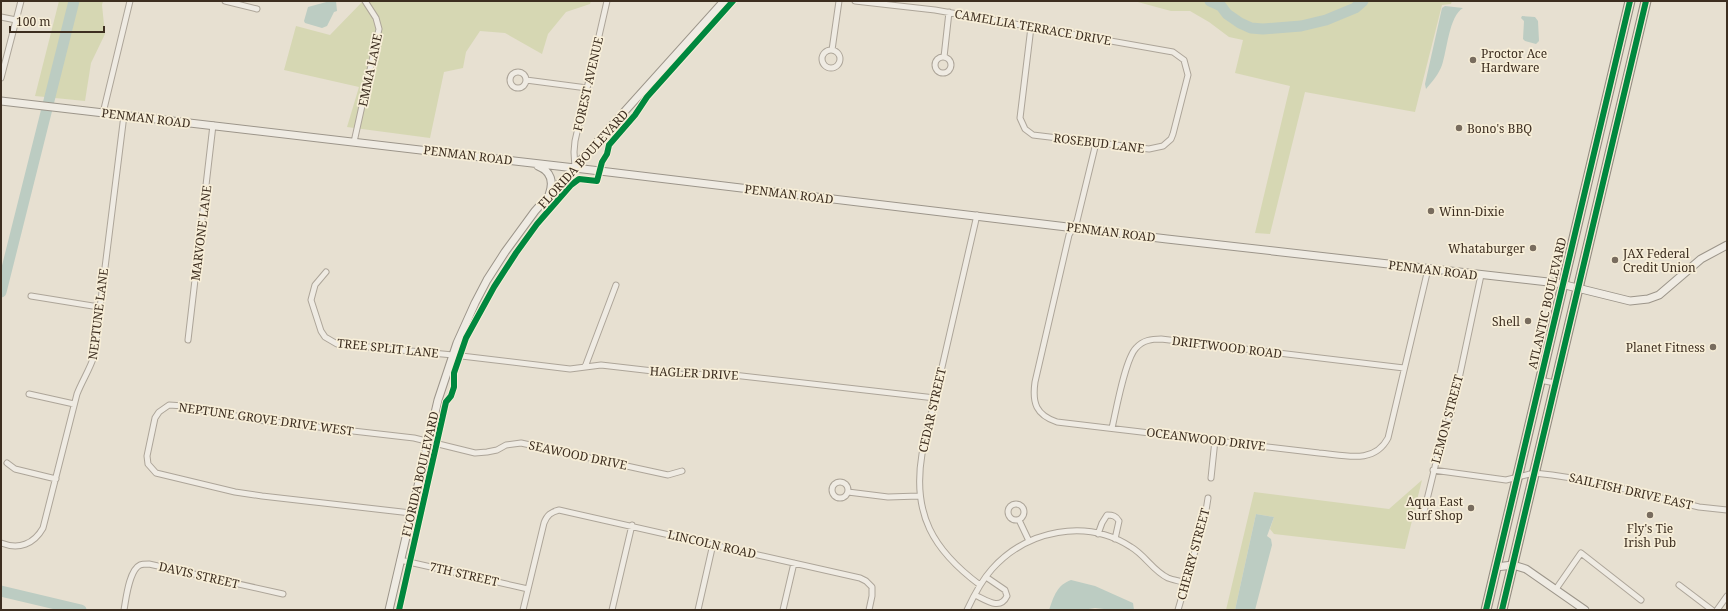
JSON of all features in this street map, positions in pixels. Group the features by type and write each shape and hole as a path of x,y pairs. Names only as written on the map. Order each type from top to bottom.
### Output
{"highway":[{"name":"ATLANTIC BOULEVARD","path":"1486,610 1630,1"},
{"path":"1502,610 1646,1"}],"street":[{"path":"1,78 21,1"},
{"path":"103,113 130,1"},
{"path":"224,1 257,9"},
{"name":"EMMA LANE","path":"354,142 379,29 376,18 365,1"},
{"name":"FOREST AVENUE","path":"576,168 574,152 575,141 607,1"},
{"name":"FLORIDA BOULEVARD","path":"389,610 438,400 452,355 475,303 518,233 547,198 576,168 724,1"},
{"path":"832,50 839,1"},
{"name":"CAMELLIA TERRACE DRIVE","path":"855,1 949,12 1166,51 1179,55 1184,60 1188,75 1185,93 1173,134 1167,144"},
{"path":"944,57 949,12"},
{"path":"1,17 16,20"},
{"name":"ROSEBUD LANE","path":"1032,27 1020,118 1022,124 1029,133 1037,136 1149,149 1154,149 1167,144"},
{"path":"526,80 586,88"},
{"name":"PENMAN ROAD","path":"1,101 1562,284 1630,301 1648,299 1659,295 1701,258 1727,244"},
{"name":"NEPTUNE LANE","path":"1,543 16,547 28,544 39,535 43,528 74,404 82,381 94,356 124,115"},
{"name":"MARVONE LANE","path":"188,340 213,125"},
{"path":"1073,227 1077,221 1096,143"},
{"path":"529,162 545,168 550,175 552,183 547,198"},
{"name":"CEDAR STREET","path":"977,215 919,470 919,496 928,524 940,546 960,568 980,585"},
{"name":"OCEANWOOD DRIVE","path":"1073,227 1069,235 1035,382 1034,393 1035,404 1038,409 1044,416 1057,422 1359,457 1371,454 1378,450 1388,438 1404,368"},
{"path":"1404,368 1428,269"},
{"name":"TREE SPLIT LANE","path":"326,272 315,286 311,300 321,331 331,342 347,345 452,355"},
{"name":"LEMON STREET","path":"1423,516 1433,470 1454,407 1481,275"},
{"path":"585,367 616,285"},
{"path":"31,296 100,307"},
{"name":"DRIFTWOOD ROAD","path":"1112,428 1132,352 1142,342 1148,340 1162,339 1404,368"},
{"name":"HAGLER DRIVE","path":"452,355 570,369 600,365 690,375 733,374 935,398"},
{"path":"1540,380 1555,383"},
{"path":"30,394 74,404"},
{"name":"NEPTUNE GROVE DRIVE WEST","path":"411,513 255,495 165,476 156,473 148,464 147,456 150,439 155,418 159,412 169,405 184,406 257,420 414,438 427,442"},
{"path":"1211,478 1215,440"},
{"name":"SEAWOOD DRIVE","path":"427,442 475,453 487,452 506,445 521,443 668,475 682,471"},
{"path":"7,463 15,469 56,479"},
{"path":"1433,470 1499,480 1517,478 1534,473"},
{"name":"SAILFISH DRIVE EAST","path":"1534,473 1591,480 1699,507 1727,510"},
{"path":"848,492 888,497 919,496"},
{"name":"CHERRY STREET","path":"1178,610 1205,517 1208,498"},
{"name":"LINCOLN ROAD","path":"528,589 546,517 550,513 559,510 632,525 860,578 866,580 872,587 869,610"},
{"path":"1098,534 1104,518 1107,515 1112,515 1117,517 1119,521 1115,539"},
{"path":"1019,520 1029,541"},
{"path":"612,610 632,525"},
{"path":"967,610 980,585 1008,554 1029,541 1056,533 1076,531 1098,534 1115,539 1131,546 1155,569 1168,578 1186,583"},
{"path":"698,610 713,544"},
{"path":"1556,589 1581,553 1641,600"},
{"name":"7TH STREET","path":"400,560 528,589"},
{"path":"783,610 794,563"},
{"name":"DAVIS STREET","path":"124,610 131,576 140,565 149,564 283,594"},
{"path":"1496,567 1513,565 1526,569 1556,589 1581,609"},
{"path":"975,595 998,605 1002,604 1005,600 1007,596 1004,590 986,577"},
{"path":"1679,585 1712,610"},
{"path":"523,610 528,589"},
{"path":"1717,610 1727,596"}],"green space":[{"path":"59,1 103,1 102,5 105,34 91,63 85,101 35,96"},
{"path":"363,1 591,1 590,4 566,12 548,34 542,54 505,33 480,31 466,52 463,68 444,72 430,138 347,127 359,87 284,70 296,26 330,35"},
{"path":"1134,1 1452,1 1451,4 1442,5 1415,112 1305,92 1270,234 1255,233 1290,86 1235,73 1243,40 1229,37 1209,22 1190,11 1171,11"},
{"path":"1422,480 1405,549 1274,534 1270,529 1274,517 1256,514 1235,610 1226,610 1254,492 1389,509"}],"shaded area":[{"path":"330,1 336,1 337,11 334,12 327,26 322,28 305,23 304,21 308,7"},
{"path":"1445,6 1463,8 1458,12 1449,34 1441,68 1426,89 1425,84 1442,8"},
{"path":"1522,16 1535,17 1538,21 1539,41 1536,44 1523,39 1524,21 1521,18"},
{"path":"1256,514 1274,517 1267,536 1271,539 1272,545 1255,610 1235,610"},
{"path":"1071,580 1095,586 1133,603 1134,610 1095,608 1082,610 1049,610 1054,596 1059,588"}],"waterway":[{"path":"1,292 74,1"},
{"path":"1210,1 1221,6 1227,14 1240,23 1251,28 1263,29 1301,26 1326,20 1355,8 1363,1"},
{"path":"1,591 81,610"}],"cycle path":[{"path":"399,610 446,402 451,396 454,387 454,373 466,338 494,287 537,224 571,185 579,179 597,181 602,162 607,154 609,145 635,115 647,97 733,1"},
{"path":"1486,610 1630,1"},
{"path":"1502,610 1646,1"}],"place":[{"name":"Proctor Ace Hardware","path":"1473,60"},
{"name":"Bono's BBQ","path":"1459,128"},
{"name":"Winn-Dixie","path":"1431,211"},
{"name":"Whataburger","path":"1533,248"},
{"name":"JAX Federal Credit Union","path":"1615,260"},
{"name":"Shell","path":"1528,321"},
{"name":"Planet Fitness","path":"1713,347"},
{"name":"Aqua East Surf Shop","path":"1471,508"},
{"name":"Fly's Tie Irish Pub","path":"1650,515"}]}
